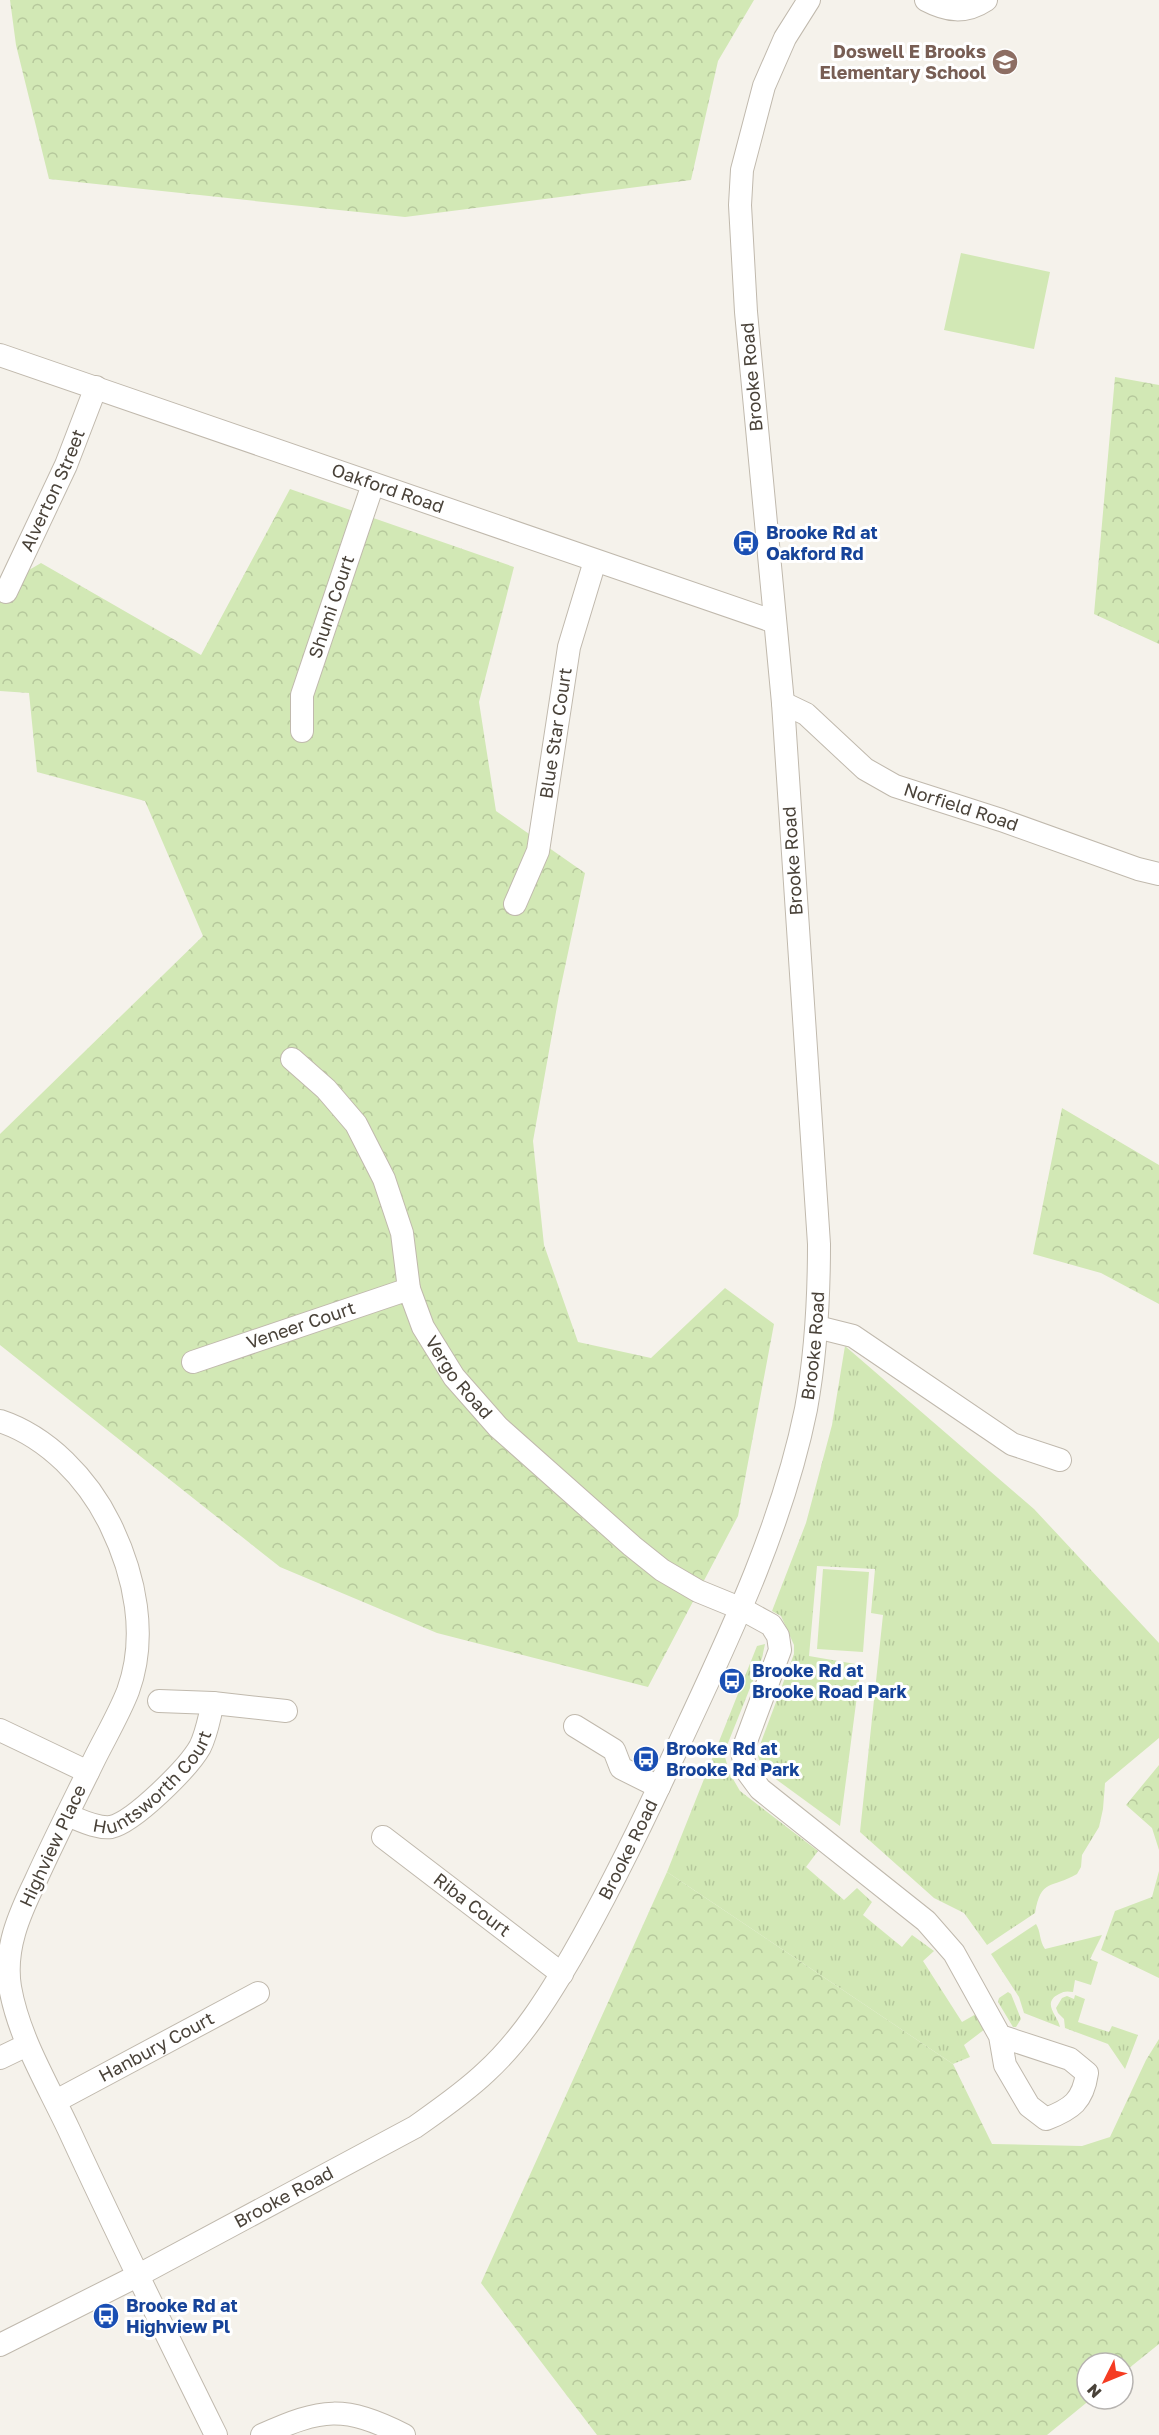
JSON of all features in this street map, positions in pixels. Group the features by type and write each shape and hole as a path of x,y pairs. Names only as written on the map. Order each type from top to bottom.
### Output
{"street":[{"name":"Brooke Road","path":"0,2346 137,2276 415,2127 447,2105 486,2072 526,2028 562,1974 603,1901 742,1609 767,1545 806,1408 817,1327 819,1244 783,703 741,256 742,170 764,86 785,38 808,0"},
{"path":"926,0 942,8 972,9 986,0"},
{"name":"Oakford Road","path":"0,355 93,394 374,484 775,622"},
{"path":"0,372 93,394"},
{"name":"Alverton Street","path":"6,592 66,465 93,394"},
{"name":"Shumi Court","path":"302,730 302,695 374,484"},
{"name":"Blue Star Court","path":"515,904 538,851 569,647 595,561"},
{"name":"Norfield Road","path":"783,703 806,714 856,762 895,786 1138,869 1159,874"},
{"name":"Vergo Road","path":"292,1059 326,1089 356,1124 384,1179 402,1233 409,1289 423,1327 454,1377 498,1427 571,1494 662,1570 698,1591 771,1624 778,1636 780,1650 742,1752 746,1770 760,1789 926,1921 954,1953 1000,2036"},
{"name":"Veneer Court","path":"194,1362 409,1289"},
{"path":"817,1327 853,1336 1012,1444 1060,1460"},
{"name":"Highview Place","path":"0,1420 15,1426 53,1449 105,1512 121,1545 130,1572 138,1624 129,1689 16,1924 5,1962 10,1987 27,2045 216,2435"},
{"path":"159,1701 213,1702 286,1711"},
{"name":"Huntsworth Court","path":"67,1815 97,1826 111,1827 122,1822 153,1799 178,1774 199,1748 206,1732 213,1702"},
{"path":"575,1726 614,1750 621,1768 659,1787"},
{"path":"0,1730 88,1773"},
{"name":"Riba Court","path":"383,1837 562,1974"},
{"name":"Hanbury Court","path":"56,2101 258,1993"},
{"path":"0,2058 27,2045"},
{"path":"262,2435 295,2420 328,2412 368,2419 404,2435"}],"green space":[{"path":"10,0 754,0 718,61 691,180 405,217 49,179 16,45"},
{"path":"961,253 1050,272 1034,349 944,330"},
{"path":"1115,377 1159,385 1159,644 1094,614"},
{"path":"290,489 514,567 479,702 496,811 585,873 559,995 533,1141 544,1245 578,1342 651,1358 725,1288 774,1324 738,1516 648,1687 437,1633 280,1567 0,1345 0,1134 203,936 145,801 37,772 29,693 0,691 0,587 41,563 201,655"},
{"path":"1062,1108 1159,1165 1159,1304 1101,1273 1033,1254"},
{"path":"845,1346 1034,1509 1159,1643 1159,1738 1105,1783 1099,1827 1082,1855 1081,1867 1077,1874 1044,1889 1037,1902 1035,1913 987,1945 964,1913 934,1898 860,1832 883,1615 871,1613 875,1569 817,1566 809,1656 861,1665 840,1826 762,1769 757,1753 794,1654 794,1645 781,1616 772,1611 806,1523 832,1425"},
{"path":"823,1569 869,1572 863,1652 817,1649"},
{"path":"765,1644 762,1658 724,1753 729,1772 740,1791 818,1851 806,1867 844,1900 857,1888 872,1902 863,1915 902,1947 912,1935 934,1951 923,1961 962,2022 976,2014 985,2029 964,2045 970,2057 953,2064 667,1872 757,1646"},
{"path":"1159,1765 1159,1850 1152,1828 1126,1805"},
{"path":"1159,1871 1159,1978 1101,1950 1115,1911 1152,1897"},
{"path":"667,1872 953,2064 992,2144 1082,2146 1110,2137 1146,2060 1159,2039 1159,2344 1135,2363 1135,2351 1075,2351 1076,2411 1047,2435 597,2435 481,2283"},
{"path":"1036,1924 1045,1949 1102,1935 1090,1959 1098,1962 1091,1985 1075,1980 1073,1992 1062,1992 1051,2001 1052,2010 1060,2027 1024,2013 1019,1997 991,1954"},
{"path":"1008,1992 1011,1994 1021,2019 1016,2027 1013,2027 998,2002 999,1998"},
{"path":"1075,1995 1085,1999 1078,2022 1109,2032 1112,2026 1138,2035 1125,2069 1108,2044 1065,2028 1064,2019 1056,2008 1062,1998 1067,1996 1074,1999"}],"place":[{"name":"Doswell E Brooks Elementary School","path":"1005,62"},
{"name":"Brooke Rd at Oakford Rd","path":"746,543"},
{"name":"Brooke Rd at Brooke Road Park","path":"732,1681"},
{"name":"Brooke Rd at Brooke Rd Park","path":"646,1759"},
{"name":"Brooke Rd at Highview Pl","path":"106,2316"}]}
